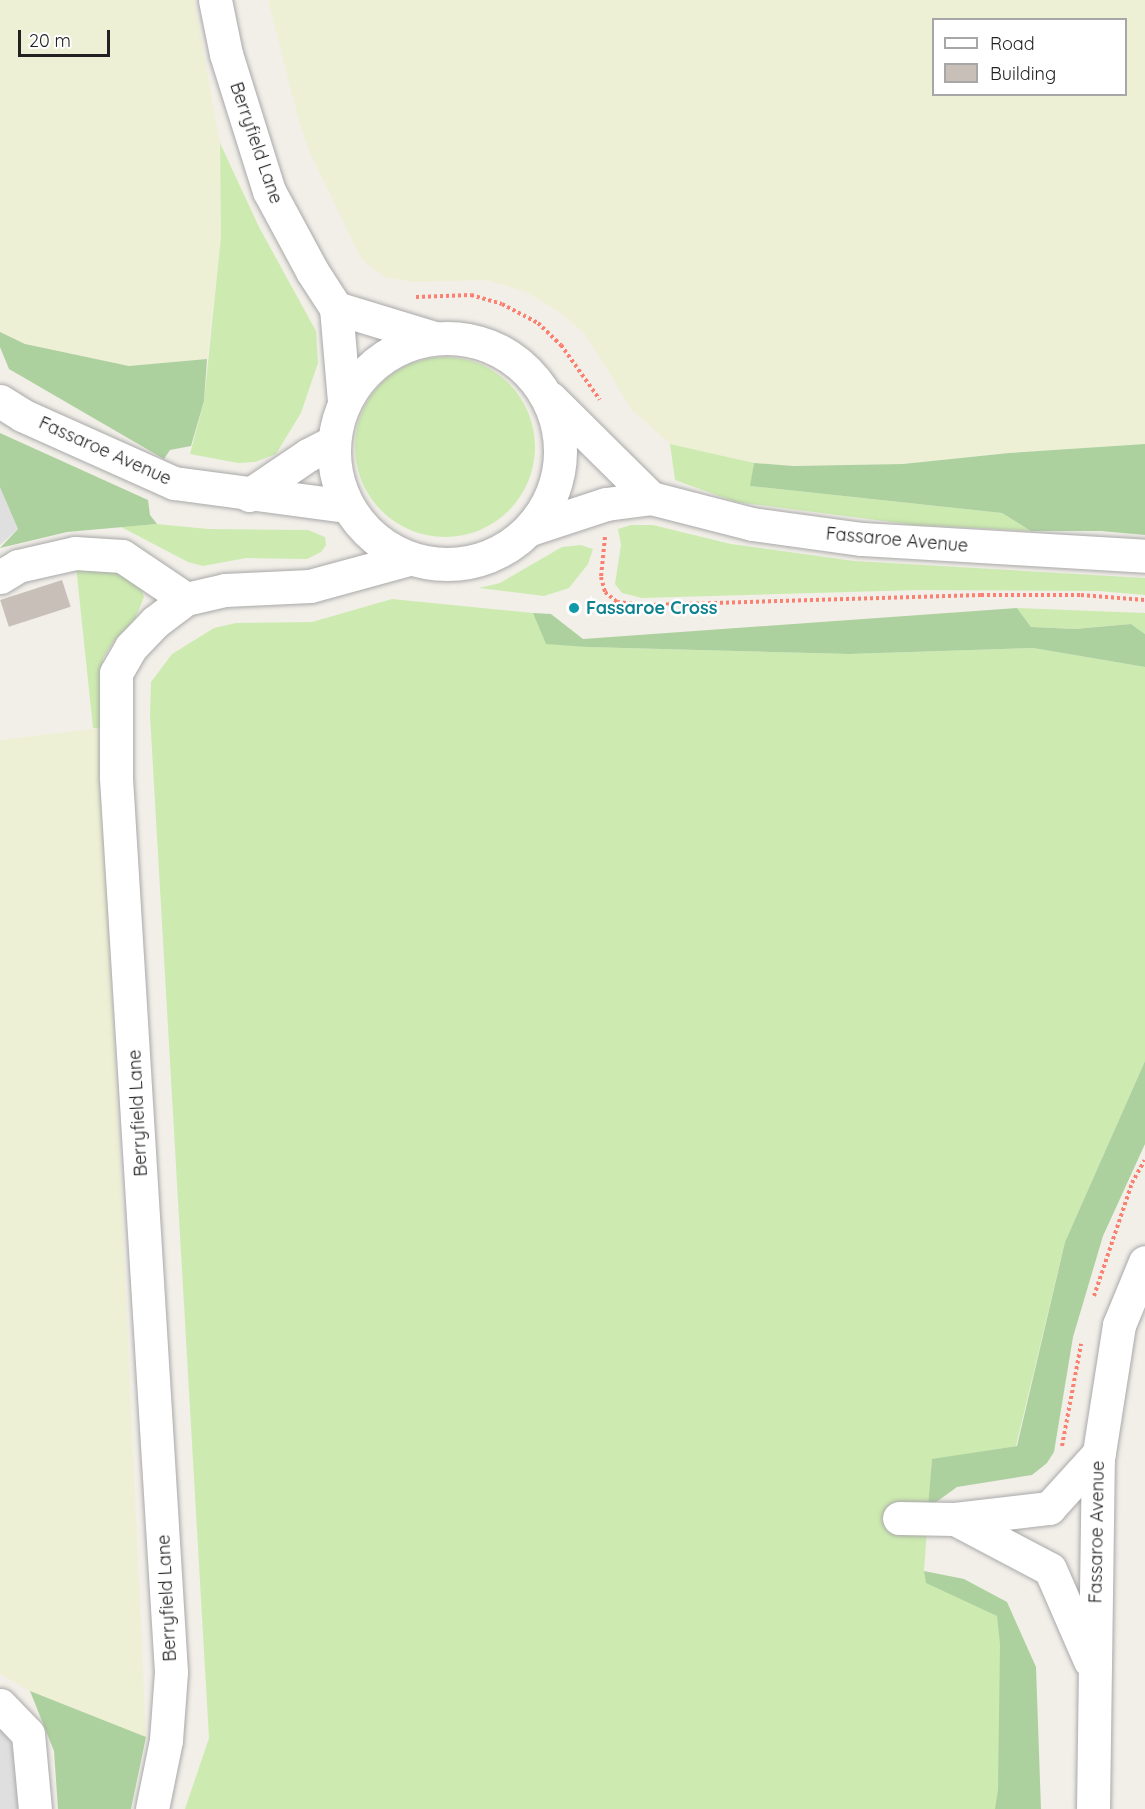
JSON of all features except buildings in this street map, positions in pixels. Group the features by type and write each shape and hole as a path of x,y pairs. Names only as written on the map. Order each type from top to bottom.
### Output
{"street":[{"name":"Berryfield Lane","path":"215,0 226,54 269,191 312,271 336,308 344,401"},
{"path":"336,308 435,338 467,339 498,349 524,368 544,393 651,498"},
{"path":"435,338 398,348 367,370 344,401 337,421 333,442 335,475 354,516 383,545 409,559 441,565 474,562 504,550 530,530 606,504 651,498"},
{"path":"530,530 550,499 560,464 558,427 544,393"},
{"name":"Fassaroe Avenue","path":"0,401 22,415 174,483 354,516"},
{"path":"249,495 308,455 333,442"},
{"name":"Fassaroe Avenue","path":"651,498 752,524 862,539 1145,556"},
{"path":"339,577 354,516"},
{"path":"0,576 18,566 75,553 122,556 186,598"},
{"name":"Berryfield Lane","path":"152,1809 166,1740 171,1672 116,777 116,673 131,647 155,622 186,598 225,590 310,586 409,559"},
{"name":"Fassaroe Avenue","path":"1093,1809 1099,1454 1119,1325 1145,1262"},
{"path":"899,1518 955,1519 1049,1508 1099,1454"},
{"path":"955,1519 1050,1569 1095,1671"},
{"path":"0,1705 28,1734 35,1809"}],"shaded area":[{"path":"0,471 18,529 0,545"},
{"path":"0,1726 6,1732 19,1765 18,1809 0,1809"}],"green space":[{"path":"0,0 194,0 220,143 221,237 207,359 130,366 25,344 0,332"},
{"path":"268,0 1145,0 1145,444 1009,453 903,464 793,466 753,463 670,444 632,410 585,334 558,311 526,292 487,280 413,282 385,277 362,260 309,151 297,114"},
{"path":"220,143 259,227 316,331 318,363 301,413 276,454 255,462 238,463 190,454 204,401 221,237"},
{"path":"0,332 25,344 129,366 207,359 204,401 191,446 170,450 164,459 9,369 0,347"},
{"path":"445,357 480,364 509,383 528,412 535,447 528,482 509,511 480,530 445,537 410,530 381,511 362,482 355,447 362,412 381,383 410,364"},
{"path":"0,433 148,500 150,515 157,524 67,532 0,548 18,529 0,487"},
{"path":"670,444 754,463 751,486 1002,513 1031,531 915,525 736,502 675,480"},
{"path":"1145,444 1145,535 1101,531 1031,531 1002,513 750,486 754,463 793,466 903,464 1009,453"},
{"path":"157,524 208,529 308,530 325,537 326,545 321,552 307,559 246,558 203,566 188,562 121,527"},
{"path":"631,525 653,525 731,544 854,561 1145,578 1145,595 1099,591 919,590 642,598 622,593 615,584 621,545 618,529"},
{"path":"581,545 593,549 588,564 569,588 544,596 479,588 500,583 562,547"},
{"path":"76,566 107,567 134,580 141,587 144,597 135,619 114,641 103,658 100,680 100,728 93,728"},
{"path":"392,599 533,613 587,647 849,654 1033,648 1145,667 1145,1061 1065,1242 1016,1446 932,1460 924,1571 1005,1607 1003,1809 185,1809 209,1738 150,715 151,682 172,654 214,628 236,623 312,622"},
{"path":"1017,608 1145,613 1145,634 1131,624 1075,629 1031,627"},
{"path":"1017,608 1031,627 1075,629 1131,624 1145,634 1145,667 1033,648 849,654 546,644 533,613 551,614 583,639"},
{"path":"100,728 146,1737 30,1691 0,1674 0,740"},
{"path":"1145,1061 1145,1144 1103,1236 1073,1337 1054,1452 1047,1463 1032,1475 957,1487 928,1508 932,1459 1017,1446 1065,1242"},
{"path":"924,1571 964,1579 1007,1602 1036,1667 1041,1809 995,1809 998,1790 1000,1644 997,1616 926,1583"},
{"path":"30,1691 146,1737 131,1809 58,1809 54,1751"}],"place":[{"name":"Fassaroe Cross","path":"574,608"}]}
